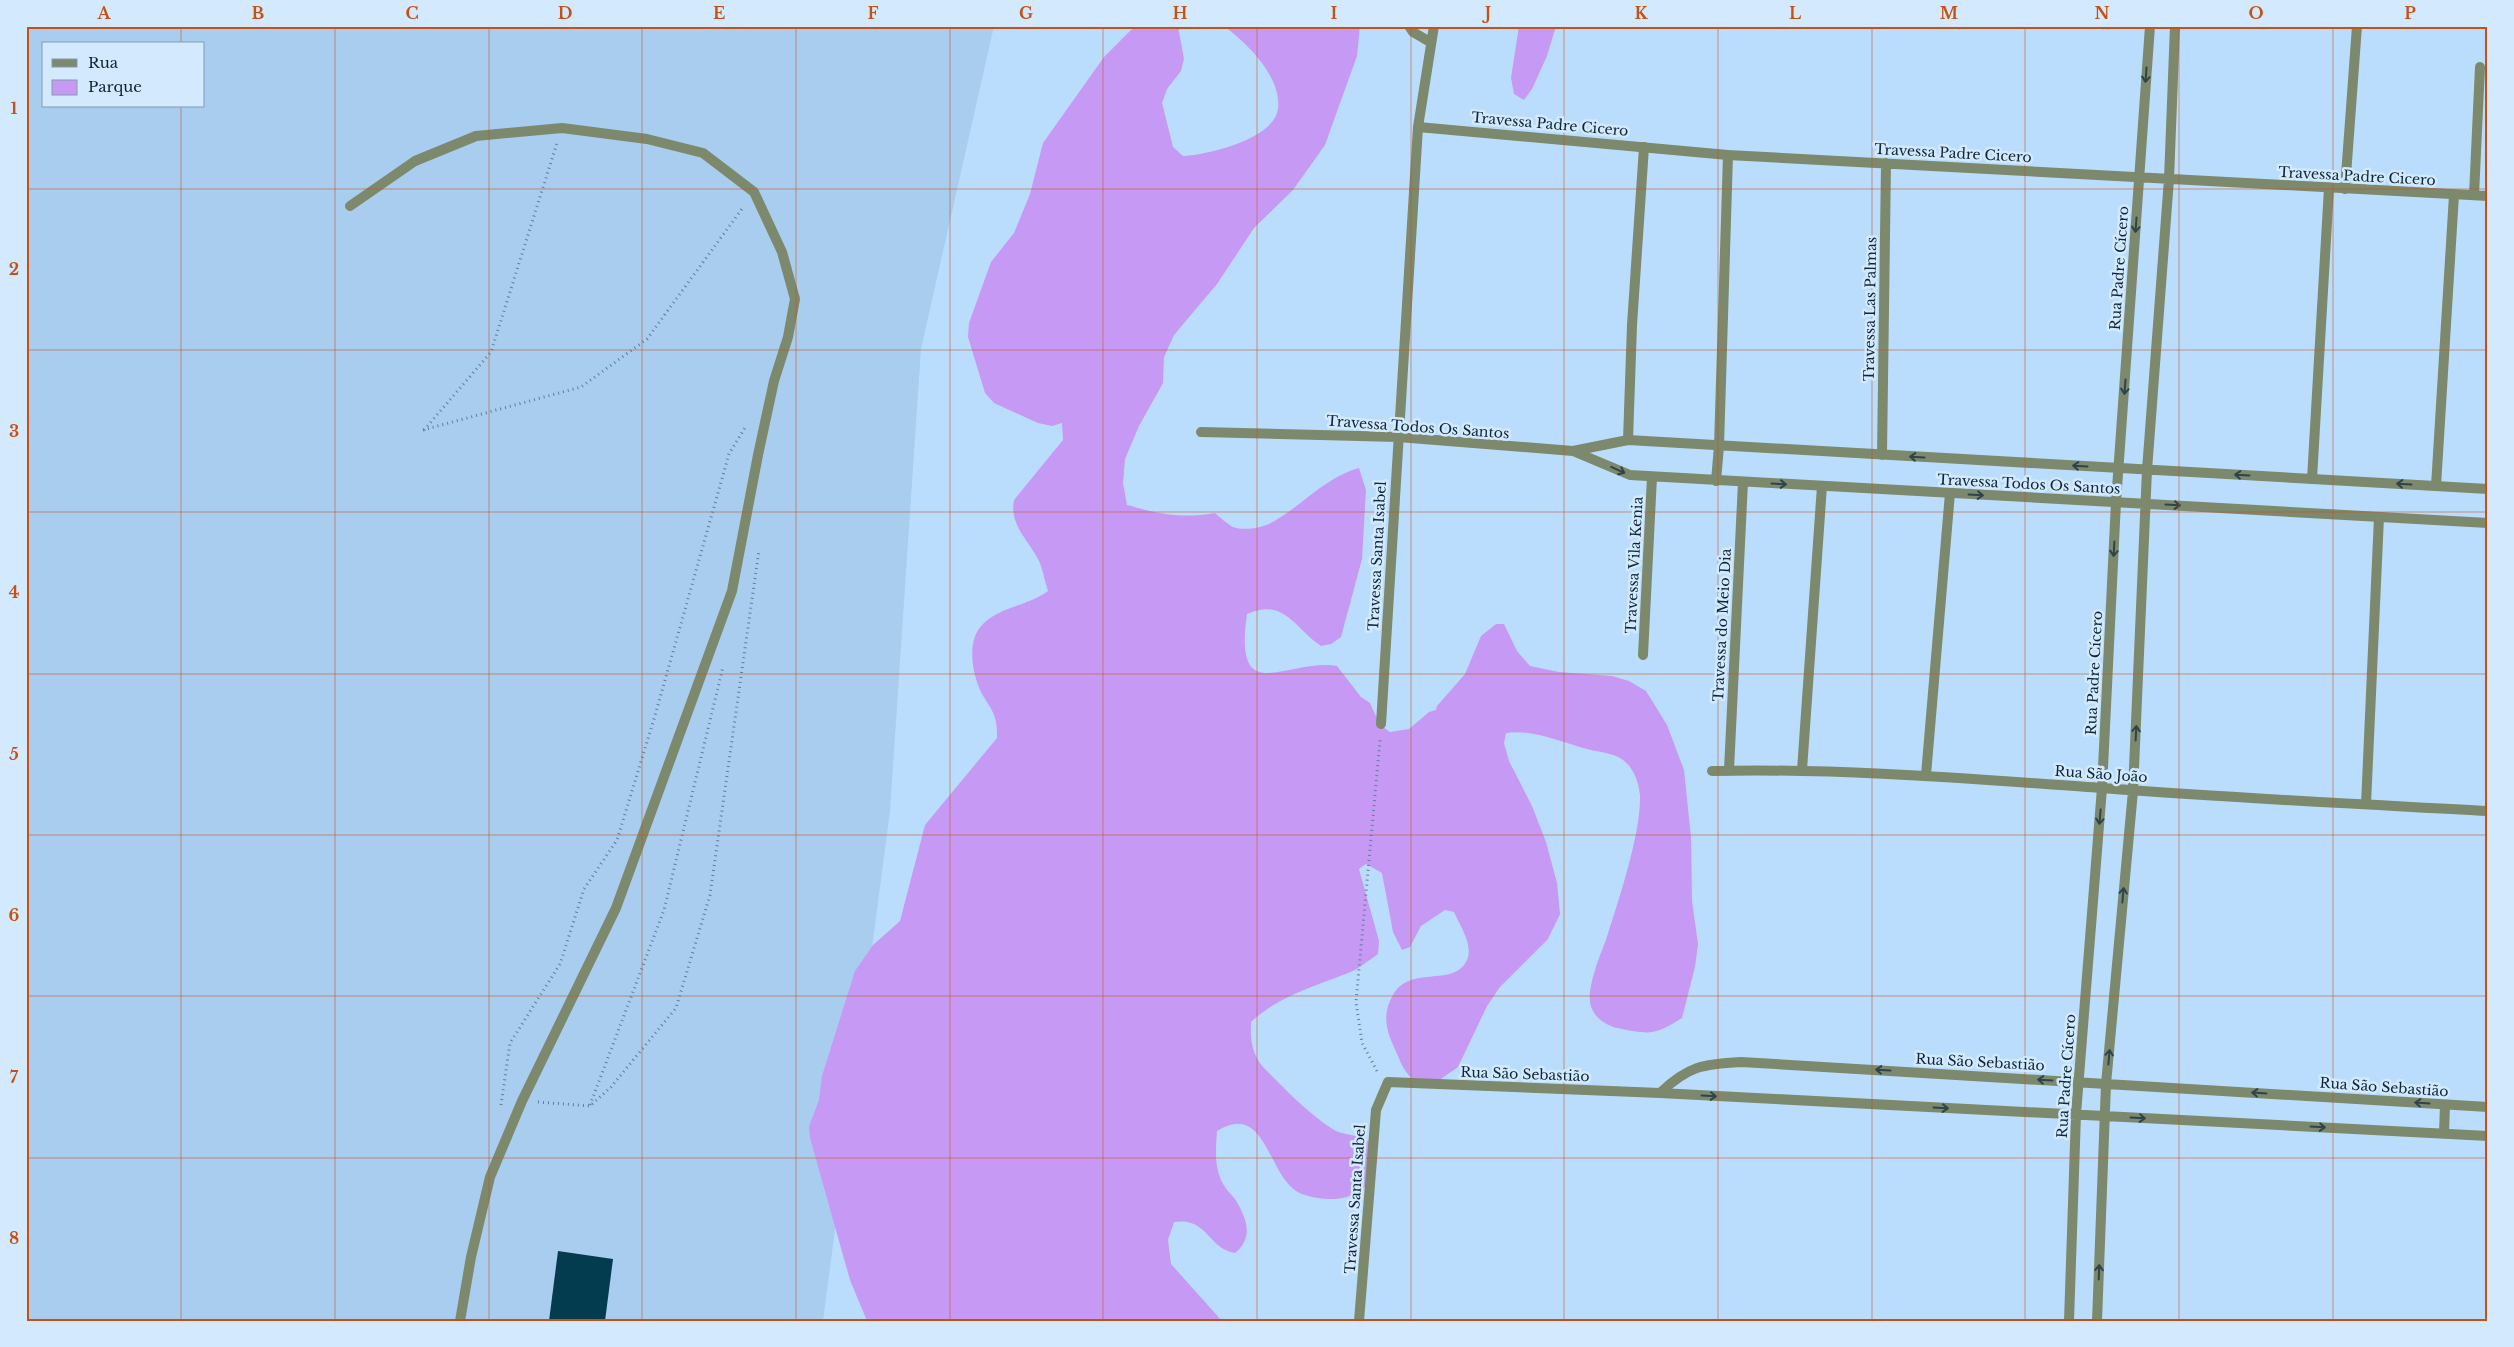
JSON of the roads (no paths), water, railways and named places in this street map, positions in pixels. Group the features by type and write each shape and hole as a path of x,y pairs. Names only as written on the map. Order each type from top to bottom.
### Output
{"street":[{"path":"1409,26 1422,38 1430,42"},
{"name":"Travessa Santa Isabel","path":"1381,724 1418,127 1434,26"},
{"name":"Rua Padre Cícero","path":"2069,1321 2078,1082 2102,788 2116,502 2150,26"},
{"path":"2097,1321 2106,1084 2133,790 2147,470 2169,178 2175,26"},
{"path":"2345,189 2357,26"},
{"path":"2474,195 2480,67"},
{"name":"Travessa Padre Cicero","path":"1418,127 1728,154 2488,196"},
{"path":"350,206 415,161 476,136 562,128 648,139 703,154 754,192 782,252 795,299 788,337 774,381 758,455 732,591 616,908 522,1101 490,1177 471,1257 460,1321"},
{"path":"1628,440 1632,325 1644,147"},
{"path":"1716,480 1719,446 1728,154"},
{"name":"Travessa Las Palmas","path":"1882,455 1886,163"},
{"path":"2312,479 2329,188"},
{"path":"2436,486 2454,195"},
{"name":"Travessa Todos Os Santos","path":"1201,432 1398,437 1573,451 1628,440 2488,489"},
{"name":"Travessa Todos Os Santos","path":"1573,451 1630,476 2488,522"},
{"name":"Travessa Vila Kenia","path":"1643,655 1652,477"},
{"name":"Travessa do Meio Dia","path":"1729,770 1743,482"},
{"path":"1802,770 1822,486"},
{"path":"1926,775 1950,493"},
{"path":"2366,804 2379,517"},
{"name":"Rua São João","path":"1712,771 1802,770 1926,775 2133,790 2488,811"},
{"name":"Rua São Sebastião","path":"1660,1093 1673,1081 1702,1065 1741,1062 2488,1107"},
{"name":"Travessa Santa Isabel","path":"1359,1321 1376,1110 1388,1082"},
{"name":"Rua São Sebastião","path":"1388,1082 1660,1093 2488,1136"},
{"path":"2444,1133 2445,1105"}]}
